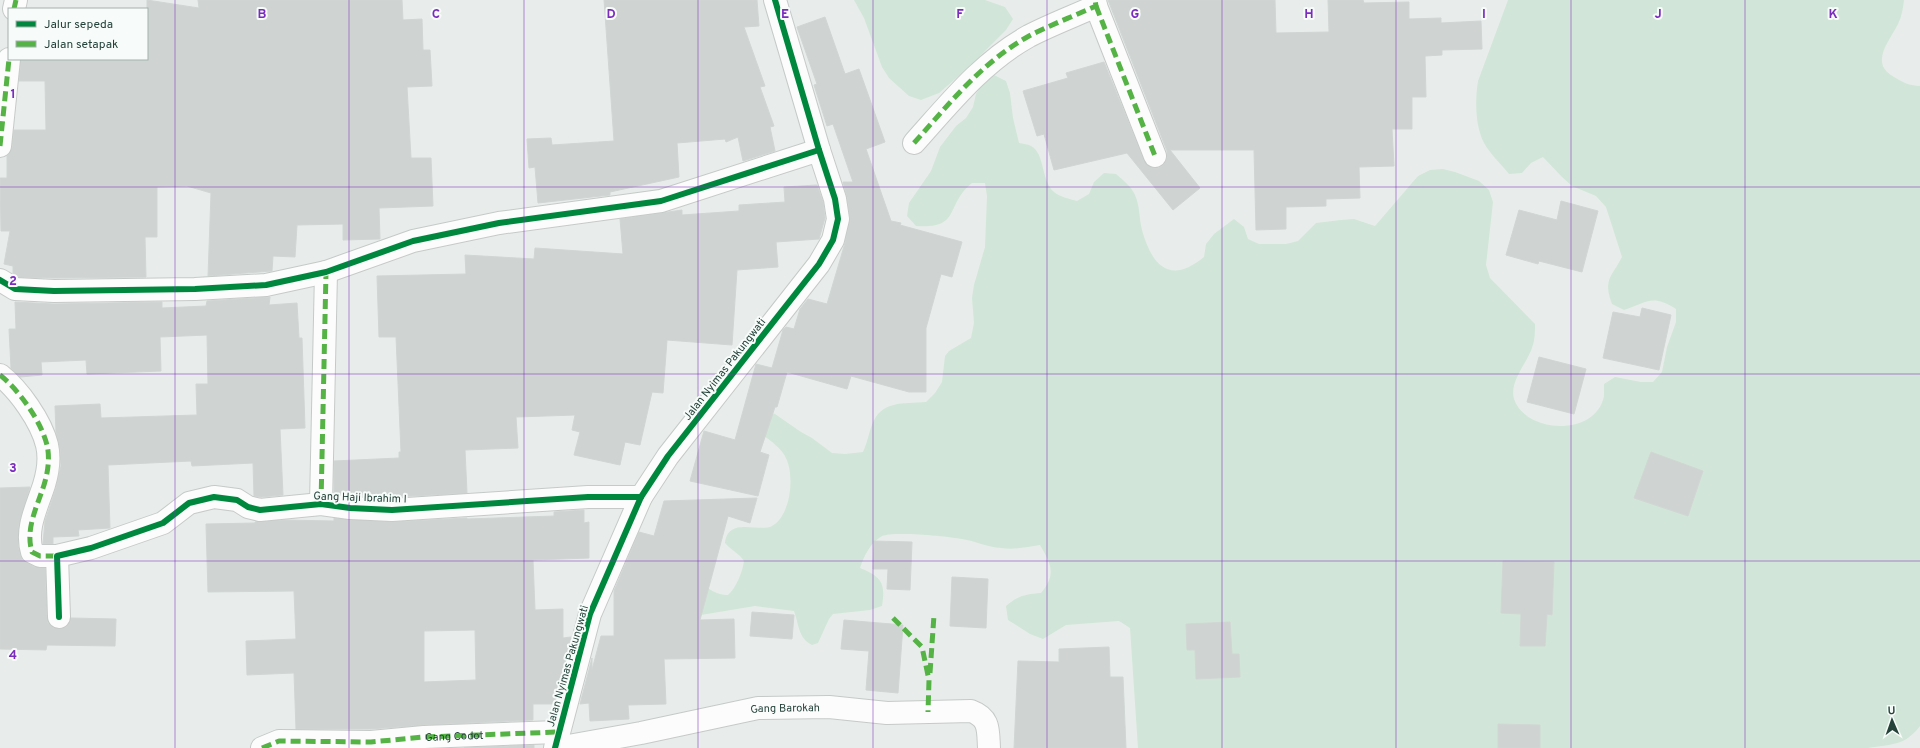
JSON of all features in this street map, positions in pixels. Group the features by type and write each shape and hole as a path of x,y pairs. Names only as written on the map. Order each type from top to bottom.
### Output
{"street":[{"name":"Jalan Nyimas Pakungwati","path":"557,743 590,614 641,497 668,456 819,264 833,240 838,219 835,199 775,0"},
{"path":"914,143 972,77 999,56 1029,36 1096,3 1134,108 1155,156"},
{"path":"0,146 9,60"},
{"path":"0,280 15,289 54,291 195,289 266,285 326,272 413,242 499,223 661,201 819,150"},
{"path":"321,504 326,272"},
{"name":"Gang Haji Ibrahim I","path":"0,375 11,384 26,402 47,445 48,467 32,518 29,542 32,552 40,556 57,556 91,548 163,523 190,503 214,497 237,500 248,507 260,510 321,504 373,510 392,510 588,497 641,497"},
{"path":"57,556 60,616"},
{"name":"Gang Barokah","path":"557,743 641,733 758,708 830,707 887,712 971,711 981,715 986,722 989,748"},
{"name":"Gang Codot","path":"270,745 371,742 424,737 557,743"}],"green space":[{"path":"854,0 985,0 1005,7 1013,19 1006,30 968,68 939,93 921,100 909,96 889,78 882,67 864,18"},
{"path":"1508,0 1904,0 1899,21 1886,45 1882,59 1883,65 1887,71 1894,77 1900,81 1920,86 1920,726 1909,737 1903,741 1891,745 1868,748 1138,748 1130,628 1119,621 1066,625 1043,639 1030,634 1008,620 1006,606 1022,596 1041,593 1049,581 1051,570 1050,564 1040,545 1006,549 967,540 921,534 897,534 882,536 874,542 868,550 860,568 873,574 880,581 883,591 882,606 870,610 833,614 829,619 818,643 812,645 801,635 794,611 755,606 683,618 700,582 716,593 724,595 728,595 736,584 741,574 744,561 725,543 727,535 732,530 738,528 767,528 772,526 779,520 788,503 791,481 787,461 777,446 752,427 768,412 775,414 832,453 845,454 863,452 872,425 881,411 894,405 926,402 935,393 942,382 945,356 949,351 971,338 974,323 972,298 974,285 985,247 987,196 985,183 972,183 963,192 947,220 940,224 916,226 907,216 909,203 931,171 940,147 956,126 966,118 973,107 976,94 983,83 994,75 1006,81 1010,93 1013,118 1019,143 1030,145 1039,155 1047,181 1054,192 1062,197 1077,201 1089,194 1094,182 1104,173 1116,174 1129,186 1135,195 1138,203 1142,230 1151,253 1157,262 1164,268 1172,270 1181,270 1204,257 1206,244 1214,234 1234,219 1244,227 1248,239 1259,244 1286,244 1298,241 1316,223 1354,219 1375,226 1418,176 1430,170 1443,169 1479,181 1489,190 1493,202 1486,265 1490,278 1535,324 1534,339 1530,354 1516,379 1514,386 1514,399 1521,411 1532,419 1546,424 1560,426 1575,424 1588,419 1598,409 1604,396 1604,384 1615,377 1641,382 1653,382 1662,372 1667,347 1676,322 1676,309 1668,304 1655,301 1645,302 1624,310 1612,304 1609,296 1608,284 1622,257 1606,207 1596,196 1572,186 1543,157 1531,163 1522,173 1509,174 1489,151 1481,136 1476,112 1478,81"}],"building":[{"path":"147,0 199,8 198,0 402,0 403,20 422,19 423,50 430,50 432,86 407,87 411,158 431,158 433,206 379,208 380,239 343,240 343,224 297,225 295,257 273,256 272,271 208,276 211,193 187,186 157,187 157,237 145,237 146,277 19,277 13,273 13,266 4,264 10,231 1,231 0,178 7,178 7,156 12,148 14,130 46,130 45,81 19,81 21,60 148,60"},
{"path":"604,0 757,0 759,26 744,27 765,86 760,87 774,126 770,127 775,151 743,161 738,137 726,142 725,139 677,143 679,177 610,192 610,195 538,203 535,167 529,168 527,139 551,138 552,145 614,141"},
{"path":"1108,0 1275,0 1276,33 1329,32 1328,0 1363,0 1364,3 1409,2 1409,19 1441,18 1441,23 1481,21 1482,49 1442,50 1442,55 1425,56 1426,97 1412,97 1412,129 1392,129 1394,166 1359,167 1360,198 1326,199 1326,206 1286,207 1286,229 1256,230 1254,150 1170,150 1200,188 1173,210 1127,153 1054,170 1044,134 1037,136 1023,91 1068,78 1066,73 1104,62 1144,161 1148,166 1159,168 1164,164 1167,158 1167,151"},
{"path":"825,17 845,74 859,69 885,142 866,149 891,221 901,223 900,225 962,242 952,277 941,274 926,328 926,392 909,392 851,376 847,389 787,372 777,407 775,407 760,452 769,455 758,496 690,481 704,431 735,440 756,364 772,368 783,330 786,327 794,329 800,309 808,299 827,304 845,243 850,217 843,182 853,182 833,124 827,126 814,85 817,84 797,27"},
{"path":"817,185 823,202 825,218 819,239 776,242 778,267 737,270 732,345 667,340 663,393 652,392 640,445 625,442 620,465 574,455 580,432 572,430 575,415 516,417 518,448 465,450 467,493 392,497 334,493 334,461 399,458 399,452 401,452 396,337 379,337 377,276 466,274 465,255 534,259 535,248 623,254 620,219 682,210 682,215 739,211 739,205 785,202 784,187"},
{"path":"1561,201 1598,211 1582,272 1539,261 1538,264 1506,255 1519,210 1557,220"},
{"path":"270,297 269,305 297,303 299,338 302,338 305,428 280,429 283,495 261,497 254,496 253,463 192,466 191,461 108,465 110,528 78,530 79,536 53,537 53,544 43,544 45,521 56,488 61,466 60,449 56,432 55,406 100,404 101,418 197,415 196,384 208,384 207,335 160,337 161,371 87,374 86,360 41,362 42,375 20,377 11,368 9,329 16,329 15,302 54,304 162,302 162,308 206,306 207,301"},
{"path":"1642,308 1671,315 1659,370 1603,358 1613,312 1640,317"},
{"path":"1539,357 1586,369 1574,414 1527,402"},
{"path":"1651,452 1703,471 1688,516 1634,498"},
{"path":"30,487 19,524 18,546 22,560 34,567 45,568 48,623 53,628 60,629 66,627 71,618 116,619 115,646 47,645 46,650 0,649 0,488"},
{"path":"757,498 750,523 728,516 700,620 734,619 735,658 664,659 666,704 628,705 629,719 590,721 589,703 580,704 592,658 592,670 601,636 614,636 614,591 639,532 654,536 664,501"},
{"path":"584,510 584,523 589,522 589,558 533,560 535,610 563,609 563,638 571,637 554,704 533,704 533,720 370,729 296,729 294,673 247,675 246,641 296,639 294,591 208,592 206,524 255,523 284,520 334,521 334,518 393,522 467,518 554,516 554,512","holes":["475,630 476,680 424,682 424,631"]},
{"path":"874,541 912,542 910,590 887,589 888,569 873,569"},
{"path":"1503,561 1554,562 1552,615 1547,614 1545,646 1520,646 1521,614 1501,613"},
{"path":"952,577 988,579 986,628 950,626"},
{"path":"752,612 794,615 792,639 750,636"},
{"path":"844,620 903,625 898,693 866,690 869,651 841,649"},
{"path":"1230,622 1232,654 1239,654 1240,677 1196,679 1195,650 1187,650 1186,624"},
{"path":"1109,647 1110,677 1123,677 1126,748 1014,748 1018,661 1059,662 1059,649"},
{"path":"1498,724 1540,725 1540,748 1498,748"},
{"path":"534,745 534,748 464,748"}],"marked path":[{"path":"14,8 16,0"},
{"path":"914,143 953,99 996,58 1029,36 1096,6 1095,0"},
{"path":"1096,6 1155,156"},
{"path":"0,146 9,60"},
{"path":"321,504 326,272"},
{"path":"0,375 22,397 35,416 47,445 47,470 44,485 31,526 30,543 32,552 40,556 57,556"},
{"path":"930,673 934,615"},
{"path":"893,618 922,647 929,680 928,712"},
{"path":"262,748 279,741 371,742 424,737 558,732"}],"cycle path":[{"path":"555,748 590,614 641,497 668,456 819,264 833,240 838,219 835,199 775,0"},
{"path":"0,280 15,289 54,291 195,289 266,285 326,272 413,241 499,223 661,201 819,150"},
{"path":"59,617 57,556 91,548 163,523 189,503 214,497 237,500 248,507 260,510 321,504 350,508 392,510 588,497 641,497"}]}
